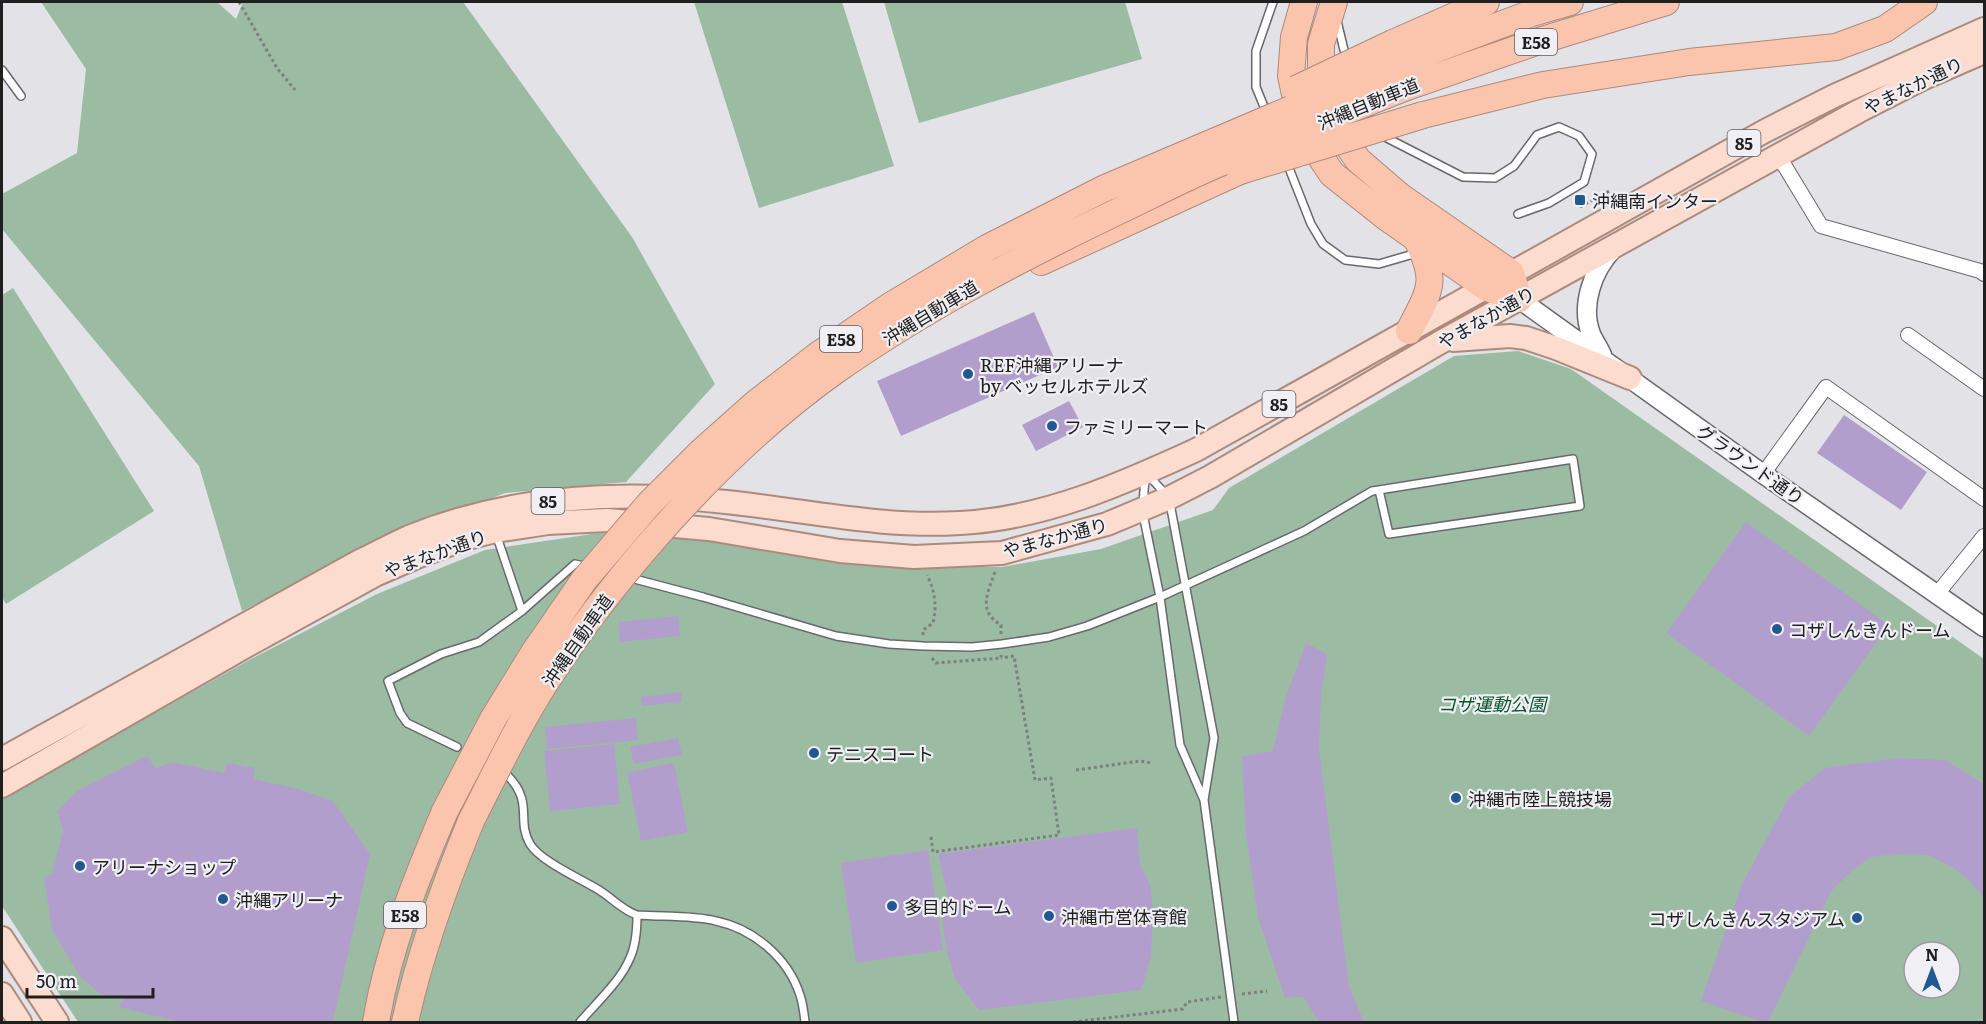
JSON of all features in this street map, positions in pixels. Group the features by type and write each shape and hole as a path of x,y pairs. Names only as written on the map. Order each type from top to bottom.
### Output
{"highway":[{"path":"1304,2 1294,37 1291,76 1304,131 1332,174 1386,218 1428,262 1431,277 1427,296 1409,331"},
{"path":"1400,64 1486,2"},
{"name":"沖縄自動車道","path":"376,1023 395,943 417,879 446,811 493,719 533,654 584,580 649,504 701,452 756,404 818,355 890,306 987,248 1103,189 1209,131 1400,64 1532,13 1570,2"},
{"name":"沖縄自動車道","path":"405,1023 423,952 443,888 471,821 517,730 556,666 607,595 673,519 720,469 774,419 834,372 982,280 1059,239 1223,161 1400,64 1539,41 1666,2"},
{"path":"905,326 1240,171 1423,115 1543,85 1689,62 1836,47 1885,29 1924,2"},
{"path":"1333,3 1321,44 1321,85 1332,123 1358,160 1401,197 1511,273 1519,299"},
{"path":"1413,246 1487,288 1519,299"}],"main road":[{"name":"やまなか通り","path":"2,786 256,640 375,575 464,539 519,505 566,499 670,497 896,523 960,524 1028,514 1146,473 1196,450 1765,131 1834,96 1984,29"},
{"name":"やまなか通り","path":"2,759 360,561 408,537 460,519 548,523 607,520 709,529 840,551 914,557 1002,553 1107,524 1169,498 1210,477 1438,343 1778,156 1887,97 1984,52"},
{"path":"1438,343 1475,337 1526,338 1630,378"},
{"path":"2,938 57,1023"},
{"path":"2,994 20,1023"}],"street":[{"path":"1778,156 1821,226 1984,274"},
{"path":"1605,361 1590,333 1587,298 1603,259 1618,244"},
{"name":"グラウンド通り","path":"1519,299 1763,474 1984,627"},
{"path":"1908,335 1984,389"},
{"path":"1763,474 1826,387 1984,499"},
{"path":"1938,594 1984,536"}],"lane":[{"path":"1273,2 1256,51 1256,87 1311,224 1323,244 1345,260 1379,264 1413,246"},
{"path":"1333,3 1344,50 1362,89"},
{"path":"2,70 21,96"},
{"path":"1367,98 1371,108"},
{"path":"1376,118 1385,137 1463,177 1495,178 1514,166 1537,135 1559,127 1580,136 1592,154 1584,182 1549,203 1518,214"},
{"path":"610,573 703,597 836,636 889,644 972,647 1048,637 1087,626 1160,597 1304,531 1372,491 1573,459 1580,506 1389,534 1379,490"},
{"path":"1146,473 1169,498 1214,738 1204,801"},
{"path":"1146,473 1142,510 1160,597 1180,745 1204,801 1234,1023"},
{"path":"492,522 522,611"},
{"path":"457,747 408,723 400,713 388,681 441,654 479,642 522,611 575,564 598,570"},
{"path":"508,777 519,787 524,805 525,829 529,843 537,854 600,891 628,912 637,915 715,921 734,926 754,937 774,952 788,969 800,994 806,1023"},
{"path":"580,1023 614,982 630,958 637,933 637,915"}],"path":[{"path":"239,2 277,68 295,90"},
{"path":"1580,207 1611,190"},
{"path":"996,572 986,597 987,612 992,620 1001,625 1001,658"},
{"path":"922,646 922,630 933,623 936,610 935,597 927,575"},
{"path":"931,657 936,663 1014,656 1035,780 1051,778 1059,835 933,852 931,837"},
{"path":"1076,770 1140,760 1151,763"},
{"path":"1073,1023 1183,1009 1187,1002 1267,991"}],"green space":[{"path":"41,2 217,2 236,19 243,2 463,2 632,237 715,384 626,482 505,493 363,549 242,611 199,466 2,229 2,194 77,153 86,69"},
{"path":"694,2 842,2 894,166 759,208"},
{"path":"884,2 1125,2 1142,59 919,123"},
{"path":"13,288 154,511 6,604 2,597 2,295"},
{"name":"コザ運動公園","path":"1518,351 1571,369 1984,659 1984,1022 78,1022 2,906 2,798 253,658 377,594 485,550 599,533 706,540 840,560 918,566 1002,567 1101,549 1213,510 1229,488 1454,356"}],"building":[{"name":"REF沖縄アリーナ by ベッセルホテルズ","path":"1034,312 1058,367 901,436 877,381"},
{"name":"ファミリーマート","path":"1069,401 1083,427 1036,451 1022,425"},
{"path":"1844,415 1927,472 1901,510 1817,453"},
{"name":"コザしんきんドーム","path":"1746,522 1889,625 1809,736 1666,633"},
{"path":"678,616 680,636 620,642 618,622"},
{"path":"1306,643 1327,654 1321,694 1319,749 1349,986 1364,1022 1319,1022 1303,997 1285,998 1258,917 1246,834 1242,756 1273,751 1286,696"},
{"path":"681,692 682,702 642,706 641,697"},
{"path":"636,718 638,740 547,749 545,727"},
{"path":"678,738 682,755 634,764 630,747"},
{"path":"614,744 620,804 550,811 544,751"},
{"name":"沖縄アリーナ","path":"147,756 156,768 172,762 224,773 227,763 255,768 253,779 295,788 333,801 370,854 333,1022 180,1022 119,1007 124,996 102,995 80,977 52,929 44,878 52,874 63,831 57,811 77,791"},
{"path":"1899,758 1945,760 1984,784 1984,898 1973,884 1954,868 1928,855 1898,854 1871,857 1832,890 1768,1022 1701,1001 1742,884 1789,797 1825,768"},
{"path":"674,763 688,832 641,841 627,772"},
{"name":"沖縄市営体育館","path":"1137,828 1140,864 1150,884 1153,909 1151,957 1141,990 979,1010 955,979 947,953 942,922 947,893 938,854"},
{"name":"多目的ドーム","path":"928,850 943,950 856,963 841,863"}],"place":[{"name":"沖縄南インター","path":"1580,200"},
{"name":"REF沖縄アリーナ by ベッセルホテルズ","path":"968,374"},
{"name":"ファミリーマート","path":"1052,426"},
{"name":"コザしんきんドーム","path":"1777,629"},
{"name":"テニスコート","path":"814,753"},
{"name":"沖縄市陸上競技場","path":"1456,798"},
{"name":"アリーナショップ","path":"80,866"},
{"name":"沖縄アリーナ","path":"223,899"},
{"name":"多目的ドーム","path":"892,906"},
{"name":"沖縄市営体育館","path":"1049,916"},
{"name":"コザしんきんスタジアム","path":"1857,918"}]}
